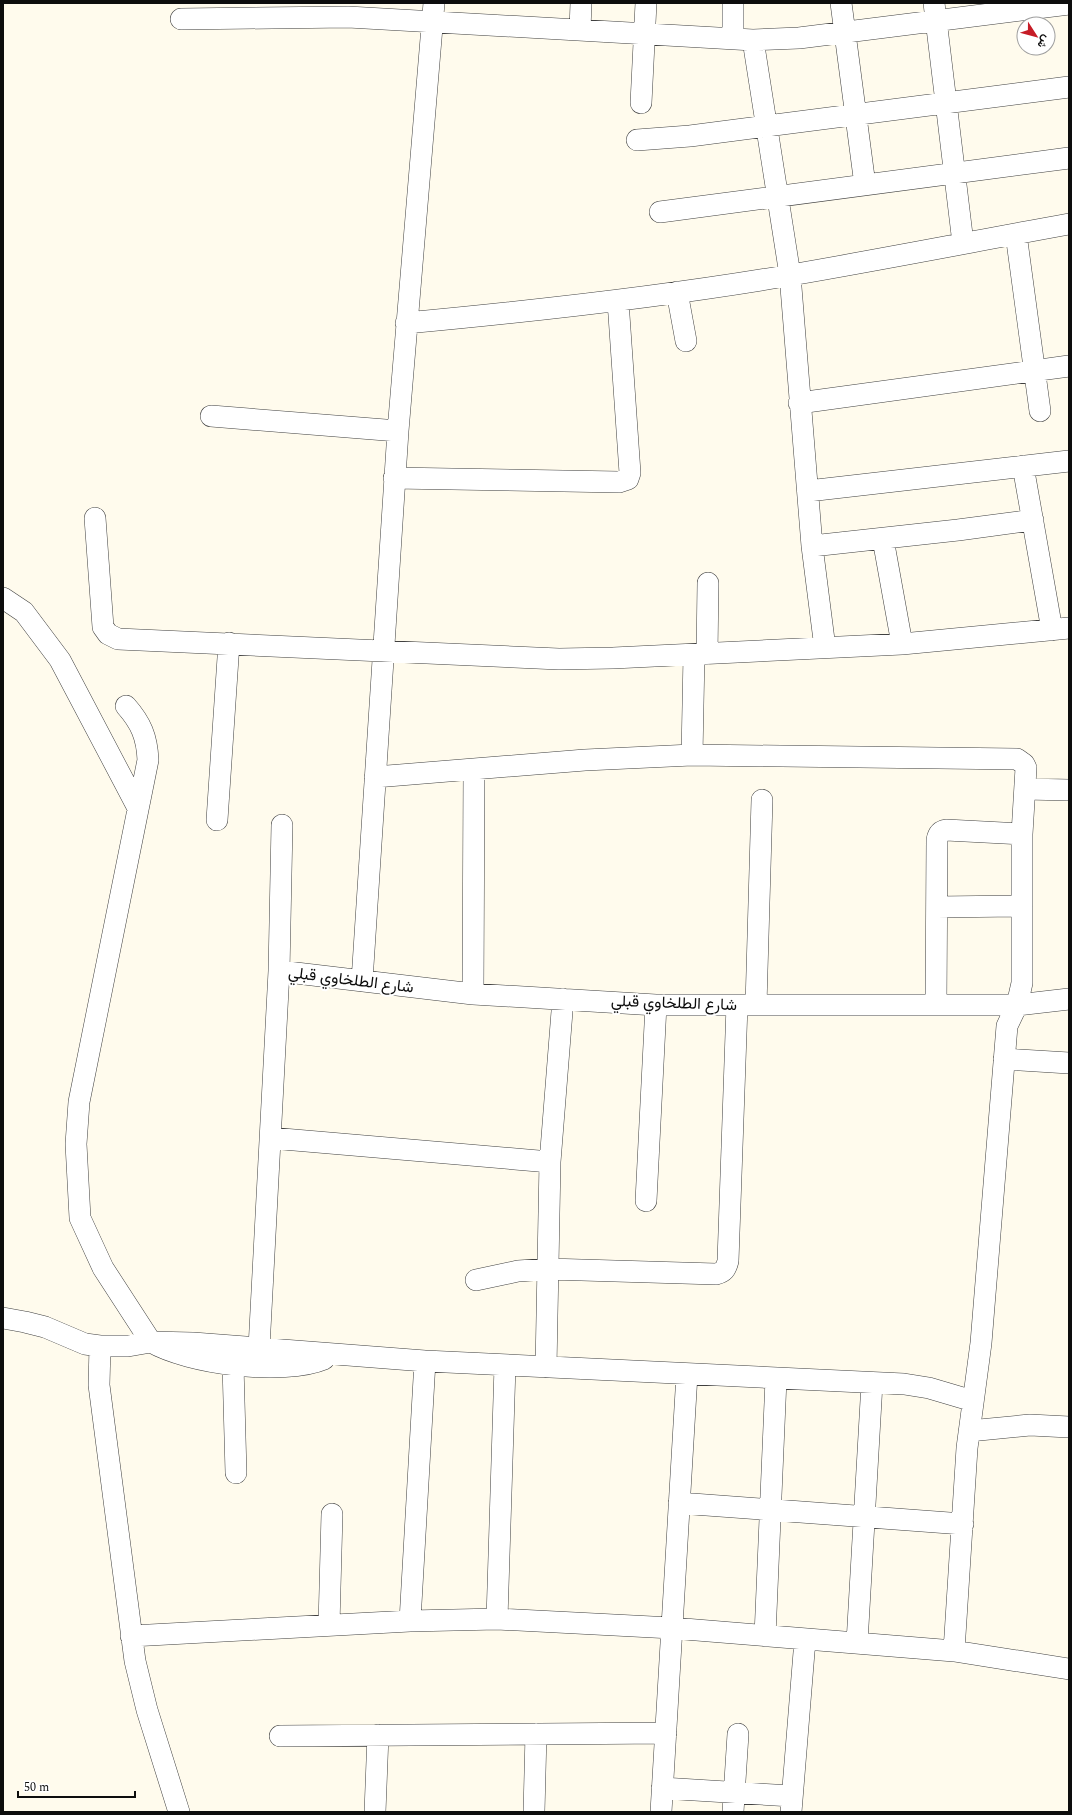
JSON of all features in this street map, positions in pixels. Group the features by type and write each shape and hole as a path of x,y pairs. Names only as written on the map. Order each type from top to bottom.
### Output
{"street":[{"path":"580,30 581,3"},
{"path":"641,103 646,3"},
{"path":"732,3 766,125 790,275 812,546 825,648"},
{"path":"841,3 865,185"},
{"path":"181,19 348,17 433,12 580,30 743,40 799,38 845,33 935,12 1069,4"},
{"path":"362,981 394,478 433,12"},
{"path":"935,12 963,243"},
{"path":"637,140 690,136 1069,87"},
{"path":"660,212 1069,158"},
{"path":"406,323 515,313 618,301 790,275 1069,224"},
{"path":"1016,234 1040,411"},
{"path":"677,292 686,341"},
{"path":"394,478 619,482 628,478 630,473 618,301"},
{"path":"800,403 1069,366"},
{"path":"211,416 398,431"},
{"path":"808,491 1069,460"},
{"path":"95,518 103,627 108,634 118,639 558,659 902,644 1060,629 1033,520 1023,466"},
{"path":"812,546 1033,520"},
{"path":"884,538 902,644"},
{"path":"692,755 700,654 708,583"},
{"path":"3,598 24,612 47,640 60,660 138,808"},
{"path":"217,820 230,643"},
{"path":"126,706 136,717 143,730 147,745 148,760 78,1102 76,1144 80,1218 103,1268 151,1342 162,1348 185,1356 233,1364 293,1366 307,1364 334,1354"},
{"path":"375,777 584,760 692,755 1017,759 1024,764 1026,768 1022,834 1022,983 1017,1005 1007,1026 982,1344 969,1431 954,1651"},
{"path":"473,994 474,770"},
{"path":"1024,789 1069,790"},
{"path":"476,1280 505,1273 548,1269 716,1274 722,1272 726,1268 728,1261 762,800"},
{"path":"259,1348 272,1138 279,971 282,825"},
{"path":"936,1005 936,840 941,831 946,830 1022,834"},
{"path":"936,907 1022,906"},
{"name":"شارع الطلخاوي قبلي","path":"279,971 473,994 656,1004 1017,1005 1069,999"},
{"path":"546,1367 550,1162 563,999"},
{"path":"646,1200 656,1004"},
{"path":"1004,1059 1069,1063"},
{"path":"272,1138 550,1162"},
{"path":"3,1318 44,1327 85,1344 100,1346 128,1346 151,1342 193,1343 505,1366 904,1384 929,1388 973,1401"},
{"path":"100,1346 99,1385 131,1636 147,1710 179,1812"},
{"path":"410,1621 424,1361"},
{"path":"233,1364 236,1473"},
{"path":"497,1619 505,1366"},
{"path":"661,1812 687,1374"},
{"path":"764,1636 776,1379"},
{"path":"856,1643 872,1383"},
{"path":"969,1431 1030,1425 1069,1427"},
{"path":"679,1503 963,1524"},
{"path":"329,1625 332,1514"},
{"path":"131,1636 410,1621 497,1619 672,1628 954,1651 1069,1669"},
{"path":"662,1788 734,1802 792,1804 806,1640"},
{"path":"280,1736 666,1733"},
{"path":"534,1812 536,1734"},
{"path":"734,1802 738,1734"},
{"path":"375,1812 378,1735"}]}
